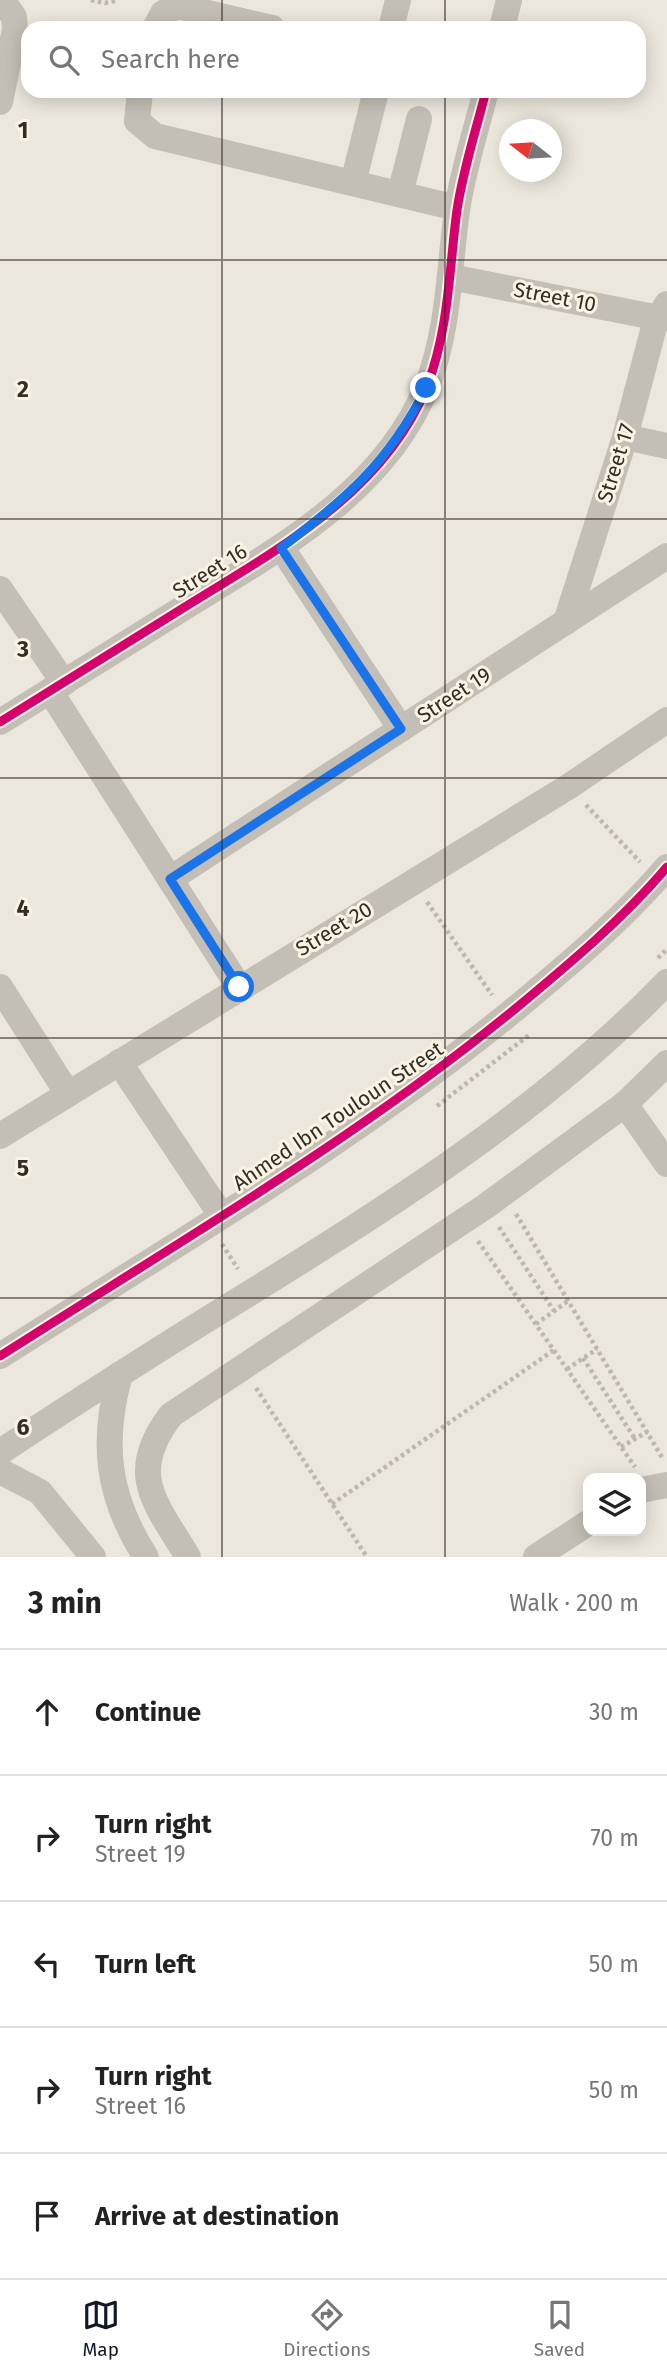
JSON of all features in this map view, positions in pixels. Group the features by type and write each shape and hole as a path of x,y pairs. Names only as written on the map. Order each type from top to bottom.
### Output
{"street":[{"path":"0,102 15,29 14,17 2,0"},
{"path":"393,21 398,0"},
{"path":"504,21 509,0"},
{"path":"159,21 163,13 178,6 242,21"},
{"path":"139,98 137,121 148,133 457,208"},
{"path":"353,183 374,98"},
{"name":"Street 16","path":"0,722 281,548 363,481 409,422 439,352 451,277 457,208 484,98"},
{"path":"400,194 419,119"},
{"name":"Street 10","path":"451,277 663,311"},
{"name":"Street 17","path":"566,622 663,311"},
{"path":"625,436 667,446"},
{"path":"281,548 401,729"},
{"name":"Street 19","path":"170,879 667,556"},
{"path":"0,589 170,879 239,987"},
{"name":"Street 20","path":"0,1136 568,787 667,720"},
{"name":"Ahmed Ibn Touloun Street","path":"0,1356 444,1068 558,974 662,873"},
{"path":"0,1452 365,1221 530,1106 637,1013 662,971"},
{"path":"5,1005 68,1094"},
{"path":"120,1062 215,1219"},
{"path":"188,1557 152,1497 146,1468 153,1439 171,1415 464,1220 625,1104 667,1063"},
{"path":"625,1104 667,1164"},
{"path":"120,1374 110,1410 108,1455 117,1499 146,1557"},
{"path":"0,1471 40,1492 93,1557"},
{"path":"536,1557 583,1526"}],"path":[{"path":"91,0 105,3 118,0"},
{"path":"568,787 662,873"},
{"path":"412,881 507,1016"},
{"path":"662,971 667,948"},
{"path":"554,1311 497,1223 514,1210 667,1466"},
{"path":"215,1219 239,1272 250,1265"},
{"path":"464,1220 652,1488"},
{"path":"536,1324 568,1301"},
{"path":"567,1368 597,1349"},
{"path":"332,1504 554,1350"},
{"path":"583,1358 635,1439"},
{"path":"243,1367 367,1557"},
{"path":"621,1447 647,1432"}],"cycle path":[{"path":"0,722 288,542 354,489 383,458 408,424 434,365 444,321 457,210 484,98"},
{"path":"0,1356 263,1190 392,1103 555,976 614,923 667,867"}],"route":[{"path":"239,987 170,879 401,729 281,548 363,481 388,453 409,422 426,388"}]}
